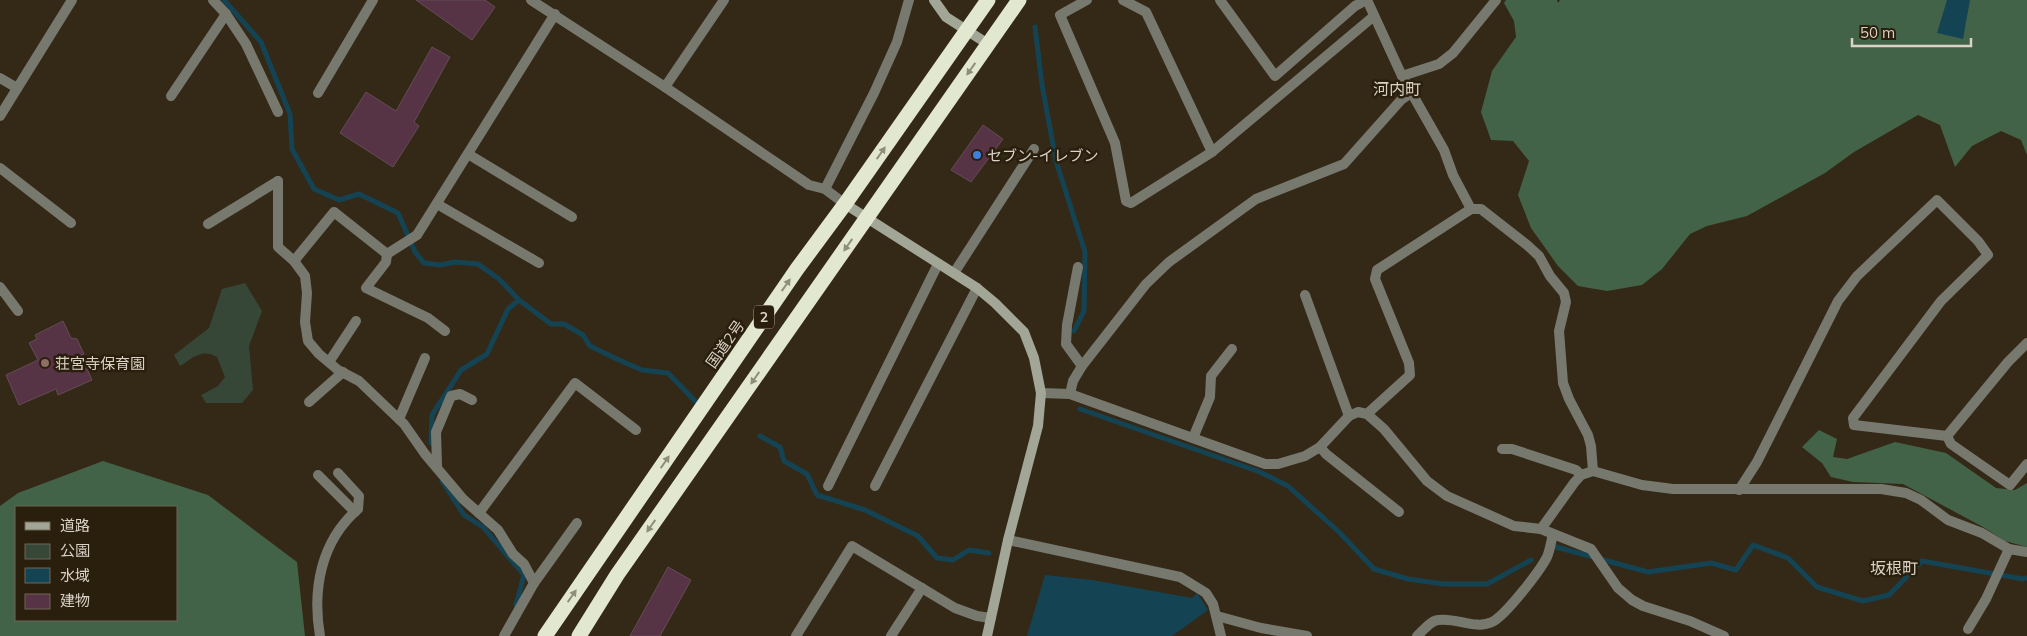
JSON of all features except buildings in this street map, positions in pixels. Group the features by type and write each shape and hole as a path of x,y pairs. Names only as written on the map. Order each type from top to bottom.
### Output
{"highway":[{"name":"国道2号","path":"545,636 797,269 845,204 988,0"},
{"name":"2","path":"579,636 617,575 1019,0"}],"street":[{"path":"0,116 72,0"},
{"path":"213,0 226,14 246,44 278,112"},
{"path":"318,93 372,0"},
{"path":"531,0 665,87 809,185 825,189 845,204 977,288 1024,332 1034,358 1041,393 1038,426 1008,540 987,636"},
{"path":"665,87 724,0"},
{"path":"825,189 874,94 898,42 909,0"},
{"path":"934,0 946,17 988,44"},
{"path":"1087,0 1060,15 1116,143 1126,201 1131,203 1212,152 1374,16"},
{"path":"1123,0 1146,12 1212,152"},
{"path":"1220,0 1275,76 1355,6 1366,0 1402,76 1444,150 1453,175 1470,209"},
{"path":"1402,76 1439,64 1453,53 1496,0"},
{"path":"171,96 226,14"},
{"path":"387,254 417,235 555,14"},
{"path":"0,78 17,88"},
{"path":"1070,394 1073,381 1082,366 1146,284 1169,262 1256,199 1344,164 1401,100 1411,93"},
{"path":"954,273 1034,149"},
{"path":"468,154 572,217"},
{"path":"0,168 71,223"},
{"path":"208,224 278,181 278,247 294,261 304,276 307,293 305,322 308,341 329,362 359,381 399,418 425,454 463,499 498,530 513,554 524,564 534,583"},
{"path":"1739,490 1757,462 1838,301 1857,276 1937,200 1978,241 1988,255 1941,301 1853,418 1854,425 1947,436"},
{"path":"436,204 539,263"},
{"path":"1367,414 1410,375 1408,363 1376,279 1377,270 1470,209 1481,209 1523,240 1539,256 1550,276 1564,293 1566,302 1559,331 1563,382 1569,399 1588,436 1591,446 1593,471"},
{"path":"294,261 334,212 387,254"},
{"path":"387,254 386,262 366,288 428,318 445,331"},
{"path":"828,486 938,264"},
{"path":"1078,267 1067,325 1066,344 1082,366"},
{"path":"0,287 18,311"},
{"path":"875,486 977,288"},
{"path":"1305,295 1349,416"},
{"path":"329,362 356,321"},
{"path":"1947,436 2008,362 2027,343"},
{"path":"1193,438 1210,397 1211,376 1232,350"},
{"path":"399,418 425,358"},
{"path":"309,402 342,372"},
{"path":"479,513 575,383 636,430"},
{"path":"1041,393 1070,394 1265,464 1278,464 1305,456 1320,447 1349,416 1358,412 1367,414 1384,429 1427,481 1447,496 1514,526 1541,528 1591,549 1618,588 1632,600 1643,606 1724,636"},
{"path":"437,466 436,432 451,396 460,394 472,400"},
{"path":"1947,436 1951,444 2010,485 2027,464"},
{"path":"1320,447 1326,454 1399,512"},
{"path":"1502,448 1512,449 1576,470 1581,476"},
{"path":"1541,528 1574,483 1581,476 1593,471 1642,485 1673,489 1880,488 1906,493 1921,500 1948,520 1982,533 2009,549 2027,552"},
{"path":"320,636 318,609 320,570 330,543 345,521 358,509 358,496 338,473"},
{"path":"318,475 355,512"},
{"path":"504,636 534,583 577,523"},
{"path":"1417,636 1430,624 1438,620 1479,624 1492,622 1504,613 1543,564 1548,554 1553,534"},
{"path":"1008,540 1180,577 1206,593 1213,604 1221,636"},
{"path":"796,636 852,546 955,608 977,616 991,618"},
{"path":"1968,629 1986,599 2009,549"},
{"path":"891,636 922,588"},
{"path":"1216,616 1261,628 1307,636"}],"green space":[{"path":"1506,0 1557,0 1558,3 1560,0 2027,0 2027,155 2021,140 2001,131 1972,146 1955,167 1940,125 1918,115 1854,152 1825,173 1747,216 1707,226 1690,234 1662,269 1642,285 1607,291 1578,286 1558,266 1531,228 1518,195 1529,161 1513,141 1491,140 1481,112 1492,71 1516,37 1514,21 1504,3"},
{"path":"245,283 262,311 249,346 253,390 242,403 206,403 201,395 218,386 225,377 217,357 207,353 202,354 193,357 180,366 174,355 209,328 222,289"},
{"path":"1819,430 1837,439 1833,457 1847,459 1895,442 1946,453 1996,488 2015,490 2027,483 2027,547 2005,541 1903,484 1853,482 1831,477 1822,463 1802,447"},
{"path":"103,461 208,495 297,562 305,636 0,636 0,506 18,493"}],"water":[{"path":"1947,0 1970,0 1963,39 1937,33"},
{"path":"1045,575 1092,580 1192,598 1197,593 1208,610 1172,636 1027,636"}],"waterway":[{"path":"224,0 261,42 290,114 292,149 314,189 339,200 359,194 398,213 415,252 424,263 440,265 455,262 478,264 499,279 519,300 551,324 564,324 583,335 590,346 642,370 668,373 697,403"},
{"path":"1035,27 1042,85 1056,161 1085,252 1084,311 1074,331"},
{"path":"431,443 432,415 461,370 487,354 508,309 519,300"},
{"path":"1080,409 1260,472 1288,486 1339,532 1374,569 1408,579 1444,584 1487,584 1531,560"},
{"path":"760,436 780,447 784,461 807,474 817,495 865,510 918,536 937,558 953,560 969,550 989,553"},
{"path":"442,481 464,515 483,527 524,575 516,605"},
{"path":"1556,547 1648,572 1711,563 1736,570 1753,545 1788,558 1817,587 1863,601 1889,595 1922,561 2023,579 2027,578"}],"place":[{"name":"セブン-イレブン","path":"977,155"},
{"name":"荘宮寺保育園","path":"45,363"}],"district":[{"name":"河内町","path":"1397,89"},
{"name":"坂根町","path":"1894,568"}]}
